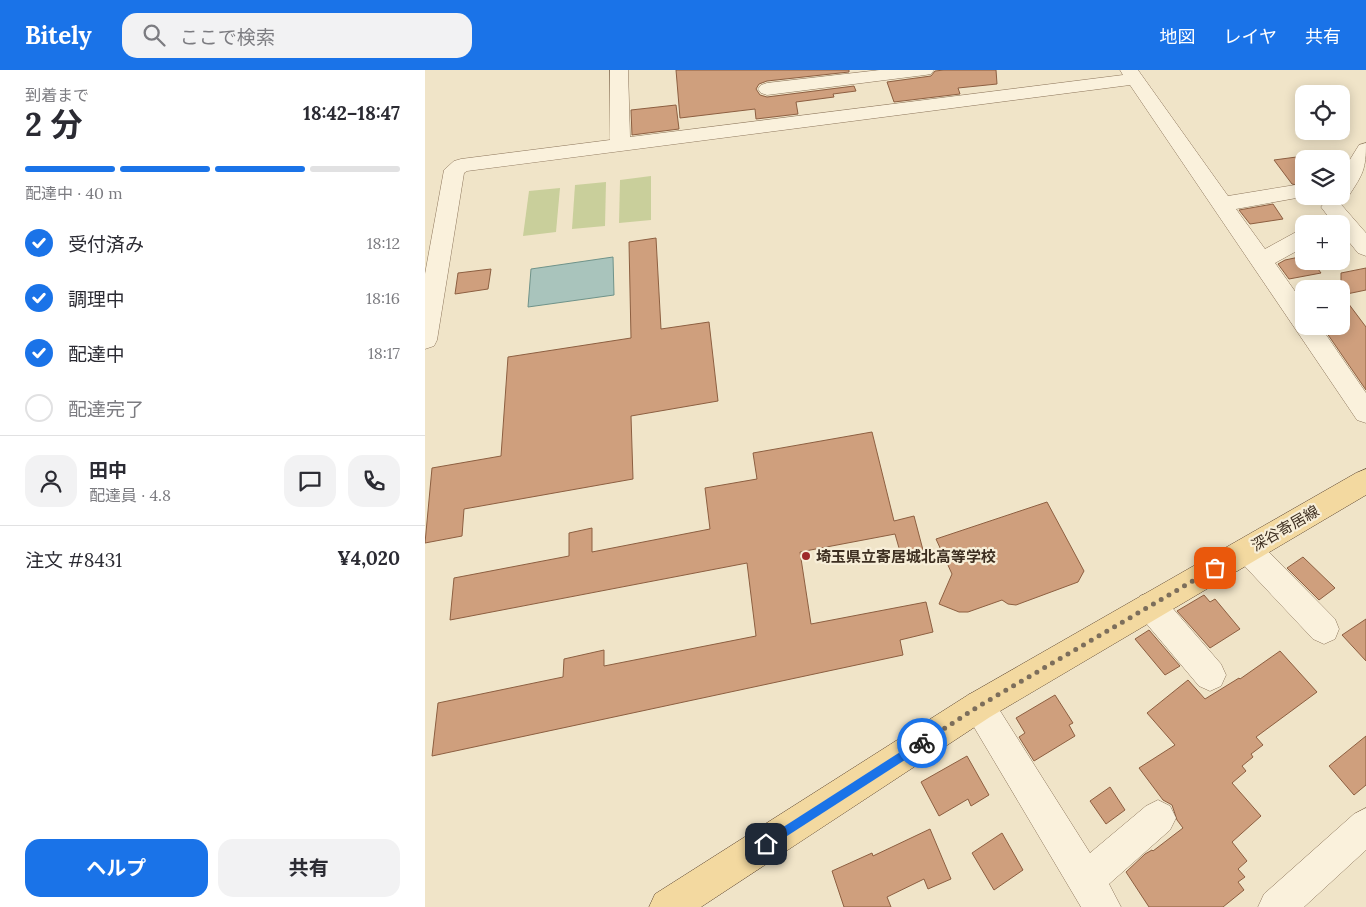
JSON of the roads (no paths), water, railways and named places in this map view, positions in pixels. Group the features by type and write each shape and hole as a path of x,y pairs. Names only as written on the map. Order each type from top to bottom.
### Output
{"main road":[{"name":"深谷寄居線","path":"668,907 979,706 1366,481"}],"street":[{"path":"620,146 619,71 639,70"},
{"path":"767,89 876,73 925,70"},
{"path":"876,73 889,111"},
{"path":"425,340 454,170 461,165 889,111 1132,74 1295,309"},
{"path":"1350,176 1366,148"},
{"path":"1223,204 1295,192"},
{"path":"1333,205 1366,248"},
{"path":"1262,261 1295,242"},
{"path":"1313,335 1366,413"},
{"path":"1247,550 1324,629"},
{"path":"1151,606 1210,675"},
{"path":"979,706 1094,893 1158,818"},
{"path":"1277,907 1366,826"}],"water":[{"path":"613,257 614,295 528,307 531,269"}],"place":[{"name":"埼玉県立寄居城北高等学校","path":"806,556"}]}
